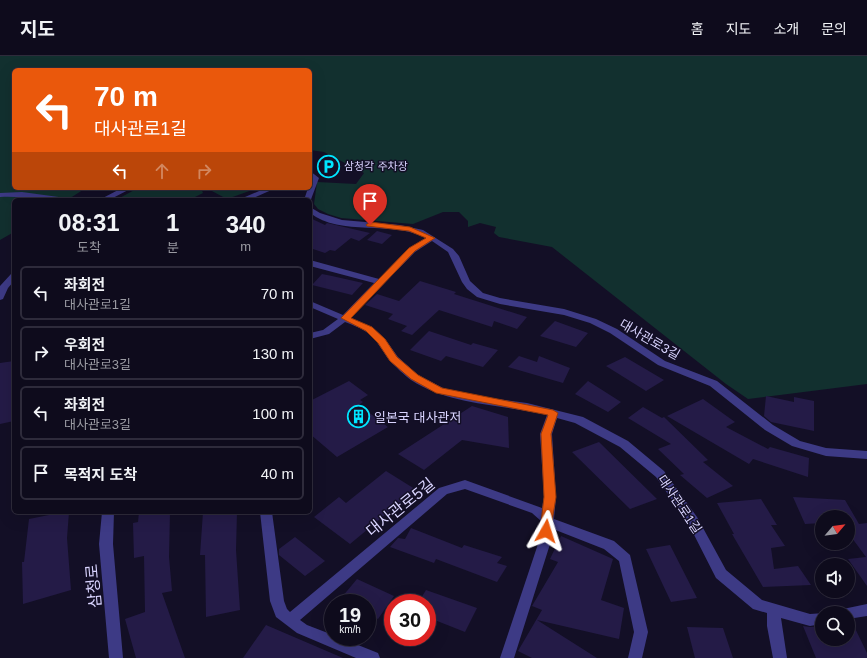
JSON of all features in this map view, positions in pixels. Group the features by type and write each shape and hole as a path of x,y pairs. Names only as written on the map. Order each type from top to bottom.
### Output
{"street":[{"path":"312,175 315,178 312,187"},
{"path":"107,198 124,190"},
{"path":"247,198 267,190"},
{"path":"0,195 22,194 51,198"},
{"name":"대사관로3길","path":"312,211 315,215 330,220 410,229 432,238 447,247 458,262 464,281 476,292 493,300 570,314 594,321 620,336 646,354 673,369 718,386 787,439 817,451 867,454"},
{"path":"312,336 326,332 346,318 412,250 432,238"},
{"path":"312,264 380,282"},
{"path":"0,297 4,287 12,278"},
{"name":"대사관로1길","path":"312,305 369,329 382,341 394,359 414,377 439,390 553,413 580,420 624,444 660,474 693,520 721,574 758,605 810,620 815,619"},
{"path":"507,658 545,541 550,497 546,434 553,413"},
{"name":"대사관로5길","path":"290,620 443,491 465,484 536,510 547,521 609,545 625,559 641,632 634,658"},
{"name":"삼청로","path":"108,514 106,544 116,658"},
{"path":"266,514 277,601 281,613 302,629 373,658"},
{"path":"774,610 774,626 780,658"},
{"path":"855,613 867,610"}],"green space":[{"path":"0,56 867,56 867,384 748,399 726,384 552,247 499,237 494,233 496,227 480,223 468,227 468,221 459,212 443,212 413,224 341,218 318,209 314,204 317,182 356,184 364,173 324,152 312,150 312,68 12,68 12,190 83,190 70,198 12,198 12,233 0,240"},
{"path":"134,190 202,190 203,193 193,198 120,198"},
{"path":"210,190 252,190 230,198 225,198"}],"building":[{"path":"312,219 325,225 327,223 370,233 359,241 351,238 335,251 330,250 325,253 312,249"},
{"path":"377,231 392,235 382,244 367,240"},
{"path":"322,274 363,283 352,295 312,285"},
{"path":"420,281 456,292 454,294 527,317 517,329 494,321 492,327 439,310 412,335 401,331 407,326 388,319 393,314 365,305 377,294 399,301"},
{"path":"555,321 588,333 576,347 540,336"},
{"path":"429,331 471,345 473,343 498,350 483,367 446,356 441,361 410,350"},
{"path":"519,356 537,362 539,356 570,368 563,383 508,367"},
{"path":"625,357 664,380 646,391 606,366"},
{"path":"12,361 12,421 0,424 0,363"},
{"name":"일본국 대사관저","path":"349,381 368,395 360,400 363,402 359,405 388,427 337,457 312,436 312,400"},
{"path":"588,381 621,402 608,412 575,394"},
{"path":"766,396 794,402 794,397 814,401 814,431 771,422 764,416"},
{"path":"703,399 735,422 726,427 768,449 770,447 809,458 808,477 753,459 749,464 667,416"},
{"path":"472,406 508,417 509,448 462,440 424,470 398,454"},
{"path":"643,407 662,418 664,417 708,460 703,462 733,486 707,498 680,475 684,474 658,449 671,444 628,418"},
{"path":"599,442 657,499 630,509 572,452"},
{"path":"386,471 418,491 394,512 391,510 350,544 314,517 339,497 346,503"},
{"path":"793,497 845,500 851,510 815,510 815,523 805,524"},
{"path":"761,499 777,525 771,525 785,546 771,548 774,569 798,566 811,585 763,587 732,534 734,534 717,503"},
{"path":"54,514 69,514 67,538 71,590 23,604 22,562 24,562 29,519"},
{"path":"139,514 170,514 169,557 172,591 162,593 185,658 136,658 125,619 145,612 144,556 134,558 133,523 138,522"},
{"path":"203,514 237,514 236,550 240,610 206,617 205,555 200,555"},
{"path":"855,517 859,524 867,523 867,586 855,569 855,558 866,557 855,542"},
{"path":"411,528 462,548 464,545 502,557 497,563 507,566 497,582 436,559 434,563 390,547 398,538 405,539"},
{"path":"561,536 613,559 601,600 624,608 619,639 537,620 597,658 532,658 518,651 542,610 532,606 558,562 550,559"},
{"path":"295,537 325,561 305,576 279,555 279,549"},
{"path":"670,545 697,598 671,602 646,549"},
{"path":"357,579 390,594 384,594 384,610 378,619 376,618 376,594 344,594"},
{"path":"426,590 477,608 465,632 436,621 436,594 424,594"},
{"path":"266,625 343,658 243,658"},
{"path":"803,626 815,627 815,646 855,646 855,628 867,653 867,658 816,658"},
{"path":"687,627 723,628 733,658 695,658"}],"place":[{"name":"삼청각 주차장","path":"328,166"},
{"name":"일본국 대사관저","path":"358,417"}],"route":[{"path":"370,225 410,229 424,233 432,238 412,250 346,318 369,329 382,341 394,359 414,377 439,390 469,398 527,407 553,413 546,434 550,497 546,531"}]}
